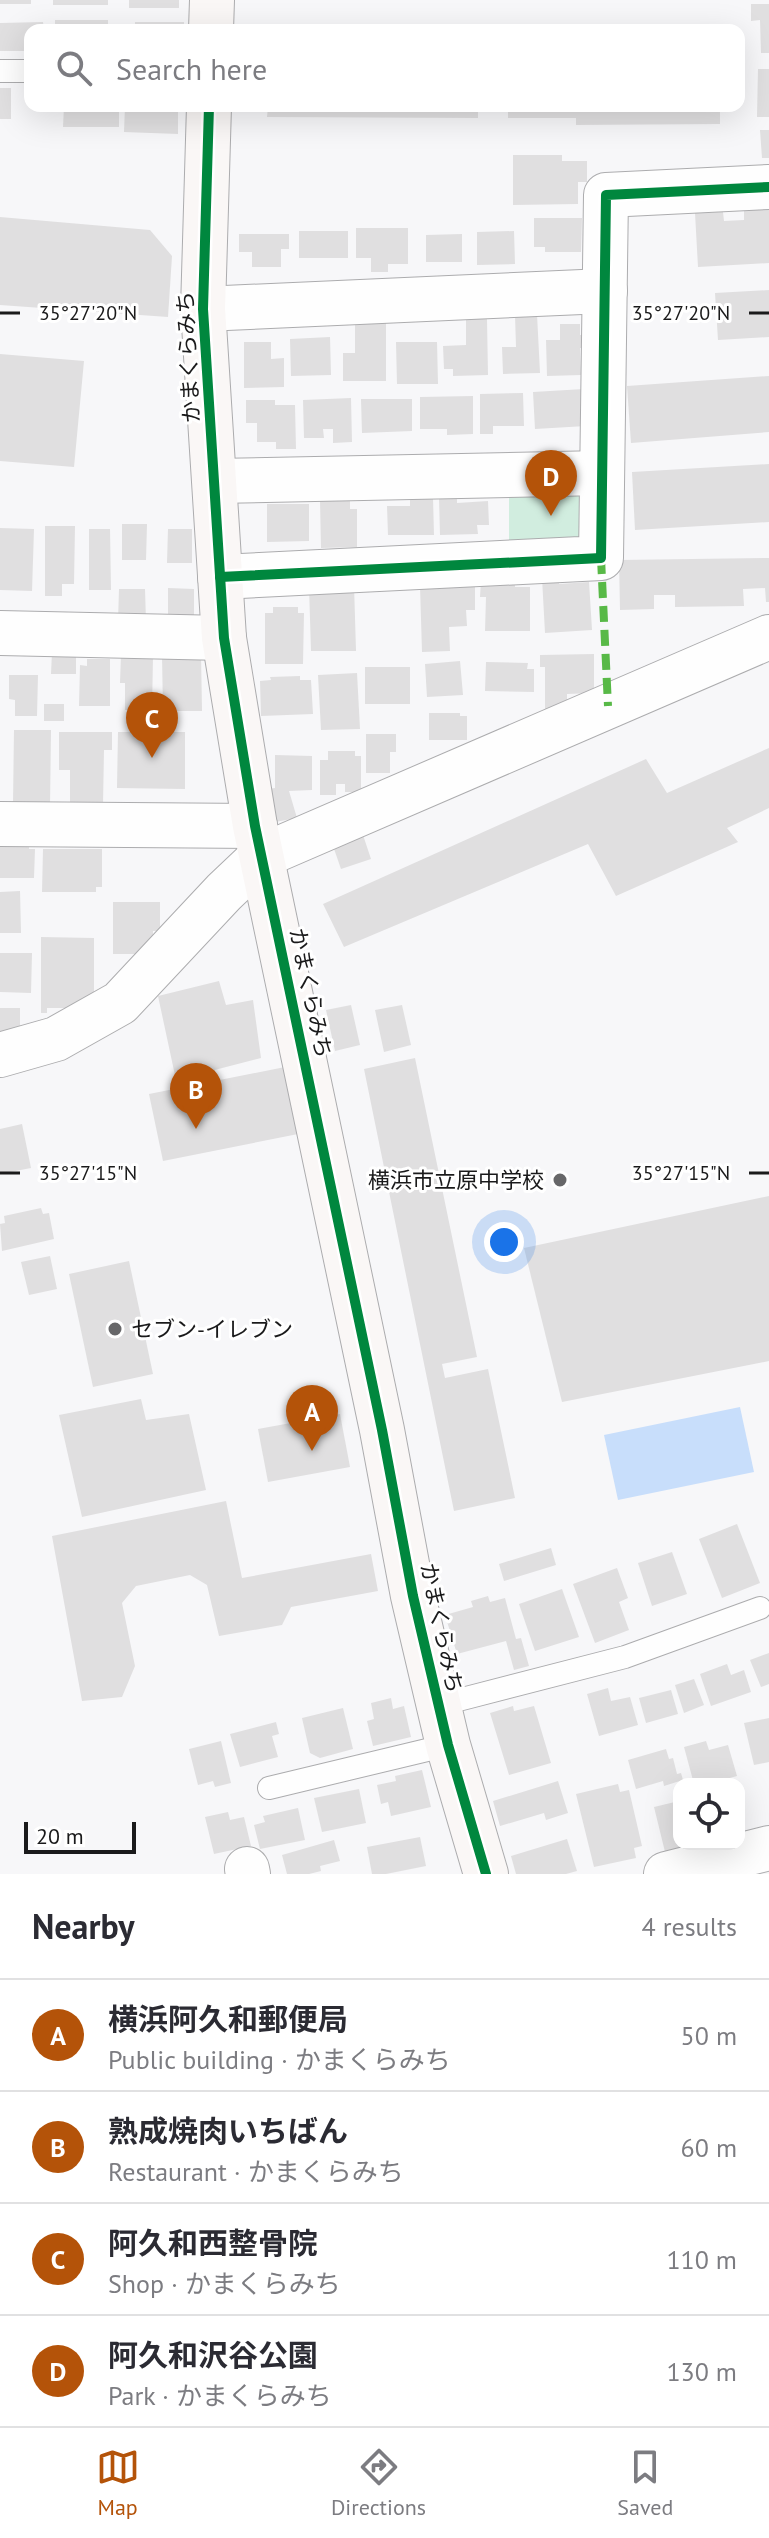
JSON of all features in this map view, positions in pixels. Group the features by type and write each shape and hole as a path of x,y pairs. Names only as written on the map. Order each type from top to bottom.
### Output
{"street":[{"path":"211,24 212,0"},
{"name":"かまくらみち","path":"209,112 203,309 224,638 259,841 382,1430 413,1596 444,1725 486,1874"},
{"path":"220,577 601,558 606,195 769,187"},
{"path":"203,309 605,291"},
{"path":"215,481 602,473"},
{"path":"0,633 224,638"},
{"path":"0,824 259,841 769,637"},
{"path":"0,1055 56,1039 120,1003 224,892 259,841"},
{"path":"666,1874 769,1848"}],"lane":[{"path":"0,71 24,71"},
{"path":"269,1788 760,1608"}],"green space":[{"path":"593,491 592,540 509,542 509,493"}],"water":[{"path":"740,1407 754,1472 618,1500 604,1435"}],"building":[{"path":"0,0 31,0 31,4 0,4"},
{"path":"53,0 108,0 108,5 53,5"},
{"path":"129,0 179,0 179,8 129,8"},
{"path":"751,4 769,4 769,53 761,53 760,20 751,21"},
{"path":"55,20 108,20 108,24 55,24"},
{"path":"135,22 184,22 184,24"},
{"path":"0,23 43,24 24,24 24,51 0,51"},
{"path":"758,69 769,69 769,117 757,117"},
{"path":"0,88 11,88 11,119 0,119"},
{"path":"64,112 119,112 119,127 63,127"},
{"path":"125,112 178,112 178,134 124,132"},
{"path":"267,112 478,112 478,118 267,117"},
{"path":"508,112 720,112 720,124 576,125 576,118 508,118"},
{"path":"760,130 769,130 769,158 762,158"},
{"path":"513,155 562,155 562,161 587,161 587,182 578,182 578,204 513,205"},
{"path":"769,209 769,263 698,267 695,213 723,212 724,221 744,220 744,210"},
{"path":"0,217 150,230 172,256 168,317 0,305"},
{"path":"534,218 582,218 581,252 545,252 545,247 534,247"},
{"path":"356,228 408,228 408,264 388,264 388,272 371,272 371,258 356,258"},
{"path":"299,231 348,231 348,258 299,258"},
{"path":"514,231 515,264 477,265 477,232"},
{"path":"239,234 289,234 289,249 281,249 281,267 252,267 252,252 239,252"},
{"path":"462,234 462,262 426,262 426,235"},
{"path":"769,290 769,337 718,340 715,293"},
{"path":"537,314 540,373 503,374 502,347 516,347 515,315"},
{"path":"466,319 487,319 488,375 453,376 453,369 444,369 443,346 466,345"},
{"path":"355,323 386,323 386,381 343,381 343,353 355,353"},
{"path":"560,324 580,324 580,335 589,335 589,348 580,348 581,375 547,376 546,340 560,340"},
{"path":"330,337 331,375 291,376 290,339"},
{"path":"244,342 271,342 271,359 284,358 284,387 244,388"},
{"path":"396,342 437,342 438,384 397,384"},
{"path":"0,354 84,361 74,467 0,461"},
{"path":"769,376 769,432 631,443 627,386"},
{"path":"584,389 586,426 535,429 533,392"},
{"path":"523,393 524,426 493,426 493,434 480,434 480,394"},
{"path":"473,396 473,434 447,435 447,429 420,429 420,397"},
{"path":"351,398 352,442 333,443 333,429 323,429 324,438 304,438 303,400"},
{"path":"361,399 412,399 412,431 362,433"},
{"path":"246,400 275,400 275,405 295,405 296,449 276,449 276,442 257,442 257,423 246,423"},
{"path":"769,464 769,522 635,530 632,472"},
{"path":"410,497 433,497 434,535 388,535 387,506 410,506"},
{"path":"439,497 457,497 457,503 488,501 489,525 477,525 478,534 440,535"},
{"path":"320,500 350,500 350,509 357,509 357,547 321,548"},
{"path":"267,504 309,504 309,541 267,542"},
{"path":"122,524 147,524 146,560 122,560"},
{"path":"45,526 75,526 74,584 62,584 62,596 45,596"},
{"path":"0,528 34,529 32,591 0,590"},
{"path":"89,529 110,529 111,590 89,590"},
{"path":"168,529 192,529 192,563 167,563"},
{"path":"769,558 769,602 766,602 765,588 743,589 744,606 675,607 675,595 654,595 654,609 620,610 619,560"},
{"path":"559,577 559,584 589,582 592,630 545,633 542,578"},
{"path":"475,579 475,610 466,610 467,626 449,627 450,651 422,652 420,586"},
{"path":"481,580 515,580 515,587 530,587 530,631 485,631 486,597 480,597"},
{"path":"354,585 356,651 311,651 309,586"},
{"path":"168,588 194,589 194,619 168,618"},
{"path":"119,589 145,589 146,622 118,622"},
{"path":"273,607 298,607 298,613 304,613 303,664 265,664 265,613 273,613"},
{"path":"52,652 76,652 76,674 51,674"},
{"path":"121,654 153,656 152,711 125,710 125,683 120,683"},
{"path":"201,654 202,711 163,711 162,655"},
{"path":"594,654 594,693 567,694 567,711 545,711 545,667 540,667 540,655"},
{"path":"87,659 110,659 110,706 79,706 80,665 87,666"},
{"path":"460,661 463,695 427,697 425,664"},
{"path":"486,662 528,663 527,669 534,669 534,692 485,691"},
{"path":"365,667 410,667 410,704 365,704"},
{"path":"357,673 360,729 321,730 318,675"},
{"path":"9,675 38,675 37,716 15,716 15,700 9,699"},
{"path":"300,676 300,680 311,680 313,714 261,716 260,681 271,680 270,677"},
{"path":"44,704 64,704 64,721 44,721"},
{"path":"429,713 460,713 460,716 467,716 467,740 429,740"},
{"path":"14,730 51,730 50,806 13,805"},
{"path":"59,732 112,732 112,750 104,750 103,805 70,805 70,770 59,770"},
{"path":"118,732 185,732 185,789 117,788"},
{"path":"366,734 396,734 396,752 390,752 390,773 366,773"},
{"path":"769,748 769,808 727,828 738,842 616,896 588,844 344,947 323,904 646,759 667,793"},
{"path":"328,751 355,751 355,756 361,756 361,792 345,792 345,784 336,784 336,795 320,795 320,760 328,760"},
{"path":"275,755 312,756 312,790 289,791 297,818 275,822 268,789 275,788"},
{"path":"362,832 371,859 341,869 332,843"},
{"path":"0,838 29,839 29,849 35,849 34,878 0,878"},
{"path":"43,849 102,849 102,887 96,887 96,892 42,892"},
{"path":"20,891 21,933 0,933 0,892"},
{"path":"113,902 160,902 160,931 153,931 153,948 146,954 113,954"},
{"path":"41,937 94,938 94,1002 83,1008 47,1008 47,1013 41,1013"},
{"path":"0,953 32,953 31,993 0,992"},
{"path":"219,981 226,1005 253,1000 261,1058 176,1080 158,996"},
{"path":"351,1005 360,1045 335,1051 326,1010"},
{"path":"402,1005 411,1045 384,1052 375,1010"},
{"path":"0,1008 20,1008 20,1033 0,1033"},
{"path":"415,1058 477,1357 442,1364 445,1378 488,1369 515,1498 454,1511 364,1069"},
{"path":"285,1067 298,1134 163,1161 149,1094"},
{"path":"22,1124 31,1168 0,1174 0,1129"},
{"path":"769,1196 769,1361 562,1402 524,1248"},
{"path":"41,1208 43,1214 49,1213 54,1239 2,1251 0,1224 5,1223 4,1216"},
{"path":"50,1256 57,1289 29,1295 21,1262"},
{"path":"129,1261 153,1374 93,1387 69,1274"},
{"path":"141,1399 146,1420 189,1414 206,1490 82,1517 59,1415"},
{"path":"340,1414 350,1467 268,1482 258,1429"},
{"path":"226,1501 242,1578 371,1554 378,1591 291,1607 282,1625 219,1636 207,1585 190,1575 136,1586 122,1603 135,1666 122,1697 82,1701 52,1536"},
{"path":"737,1524 760,1583 722,1598 699,1539"},
{"path":"551,1548 556,1565 504,1581 499,1564"},
{"path":"672,1552 687,1594 652,1606 638,1563"},
{"path":"617,1568 628,1598 619,1602 629,1630 595,1643 573,1584"},
{"path":"562,1589 579,1637 535,1651 519,1604"},
{"path":"488,1596 490,1602 505,1598 516,1639 521,1638 529,1666 514,1670 506,1641 457,1654 445,1615 473,1607 471,1601"},
{"path":"769,1653 769,1684 761,1687 750,1660"},
{"path":"727,1664 731,1675 744,1670 751,1692 711,1706 700,1674"},
{"path":"694,1679 704,1705 684,1713 675,1685"},
{"path":"608,1688 611,1701 630,1697 638,1725 599,1736 587,1694"},
{"path":"671,1690 678,1714 646,1723 639,1698"},
{"path":"391,1698 393,1709 404,1706 411,1737 373,1746 367,1721 374,1719 371,1703"},
{"path":"513,1706 514,1711 534,1706 551,1763 509,1775 490,1713"},
{"path":"343,1708 353,1749 320,1758 310,1753 302,1718"},
{"path":"769,1718 769,1762 754,1765 744,1723"},
{"path":"276,1722 279,1734 272,1736 278,1757 240,1767 230,1734"},
{"path":"221,1741 231,1783 215,1787 213,1781 198,1785 189,1749"},
{"path":"706,1741 709,1750 728,1745 737,1776 692,1778 684,1747"},
{"path":"666,1749 669,1759 673,1758 677,1774 681,1773 682,1778 673,1778 673,1783 664,1786 663,1781 636,1789 628,1760"},
{"path":"422,1770 431,1807 391,1816 388,1802 381,1804 377,1785 396,1781 395,1776"},
{"path":"558,1781 568,1813 546,1820 544,1813 500,1826 493,1801"},
{"path":"618,1784 620,1792 629,1790 642,1846 634,1848 636,1858 594,1867 576,1794"},
{"path":"359,1789 366,1823 322,1832 314,1798"},
{"path":"673,1802 673,1850 692,1850 666,1856 654,1807"},
{"path":"298,1808 305,1840 260,1849 254,1825 265,1822 263,1816"},
{"path":"228,1812 230,1820 244,1817 251,1846 214,1854 205,1817"},
{"path":"420,1837 426,1866 372,1874 367,1847"},
{"path":"567,1839 577,1871 566,1874 516,1874 511,1856"},
{"path":"334,1840 340,1861 320,1866 321,1871 309,1874 287,1874 282,1855"}],"marked path":[{"path":"601,558 608,706"}],"cycle path":[{"path":"209,112 203,309 224,638 255,826 382,1430 413,1596 448,1745 486,1874"},
{"path":"220,577 601,558 606,195 769,187"}],"place":[{"name":"阿久和沢谷公園","path":"551,516"},
{"name":"阿久和西整骨院","path":"152,758"},
{"name":"熟成焼肉いちばん","path":"196,1129"},
{"name":"横浜市立原中学校","path":"560,1180"},
{"name":"セブン-イレブン","path":"115,1329"},
{"name":"横浜阿久和郵便局","path":"312,1451"}]}
